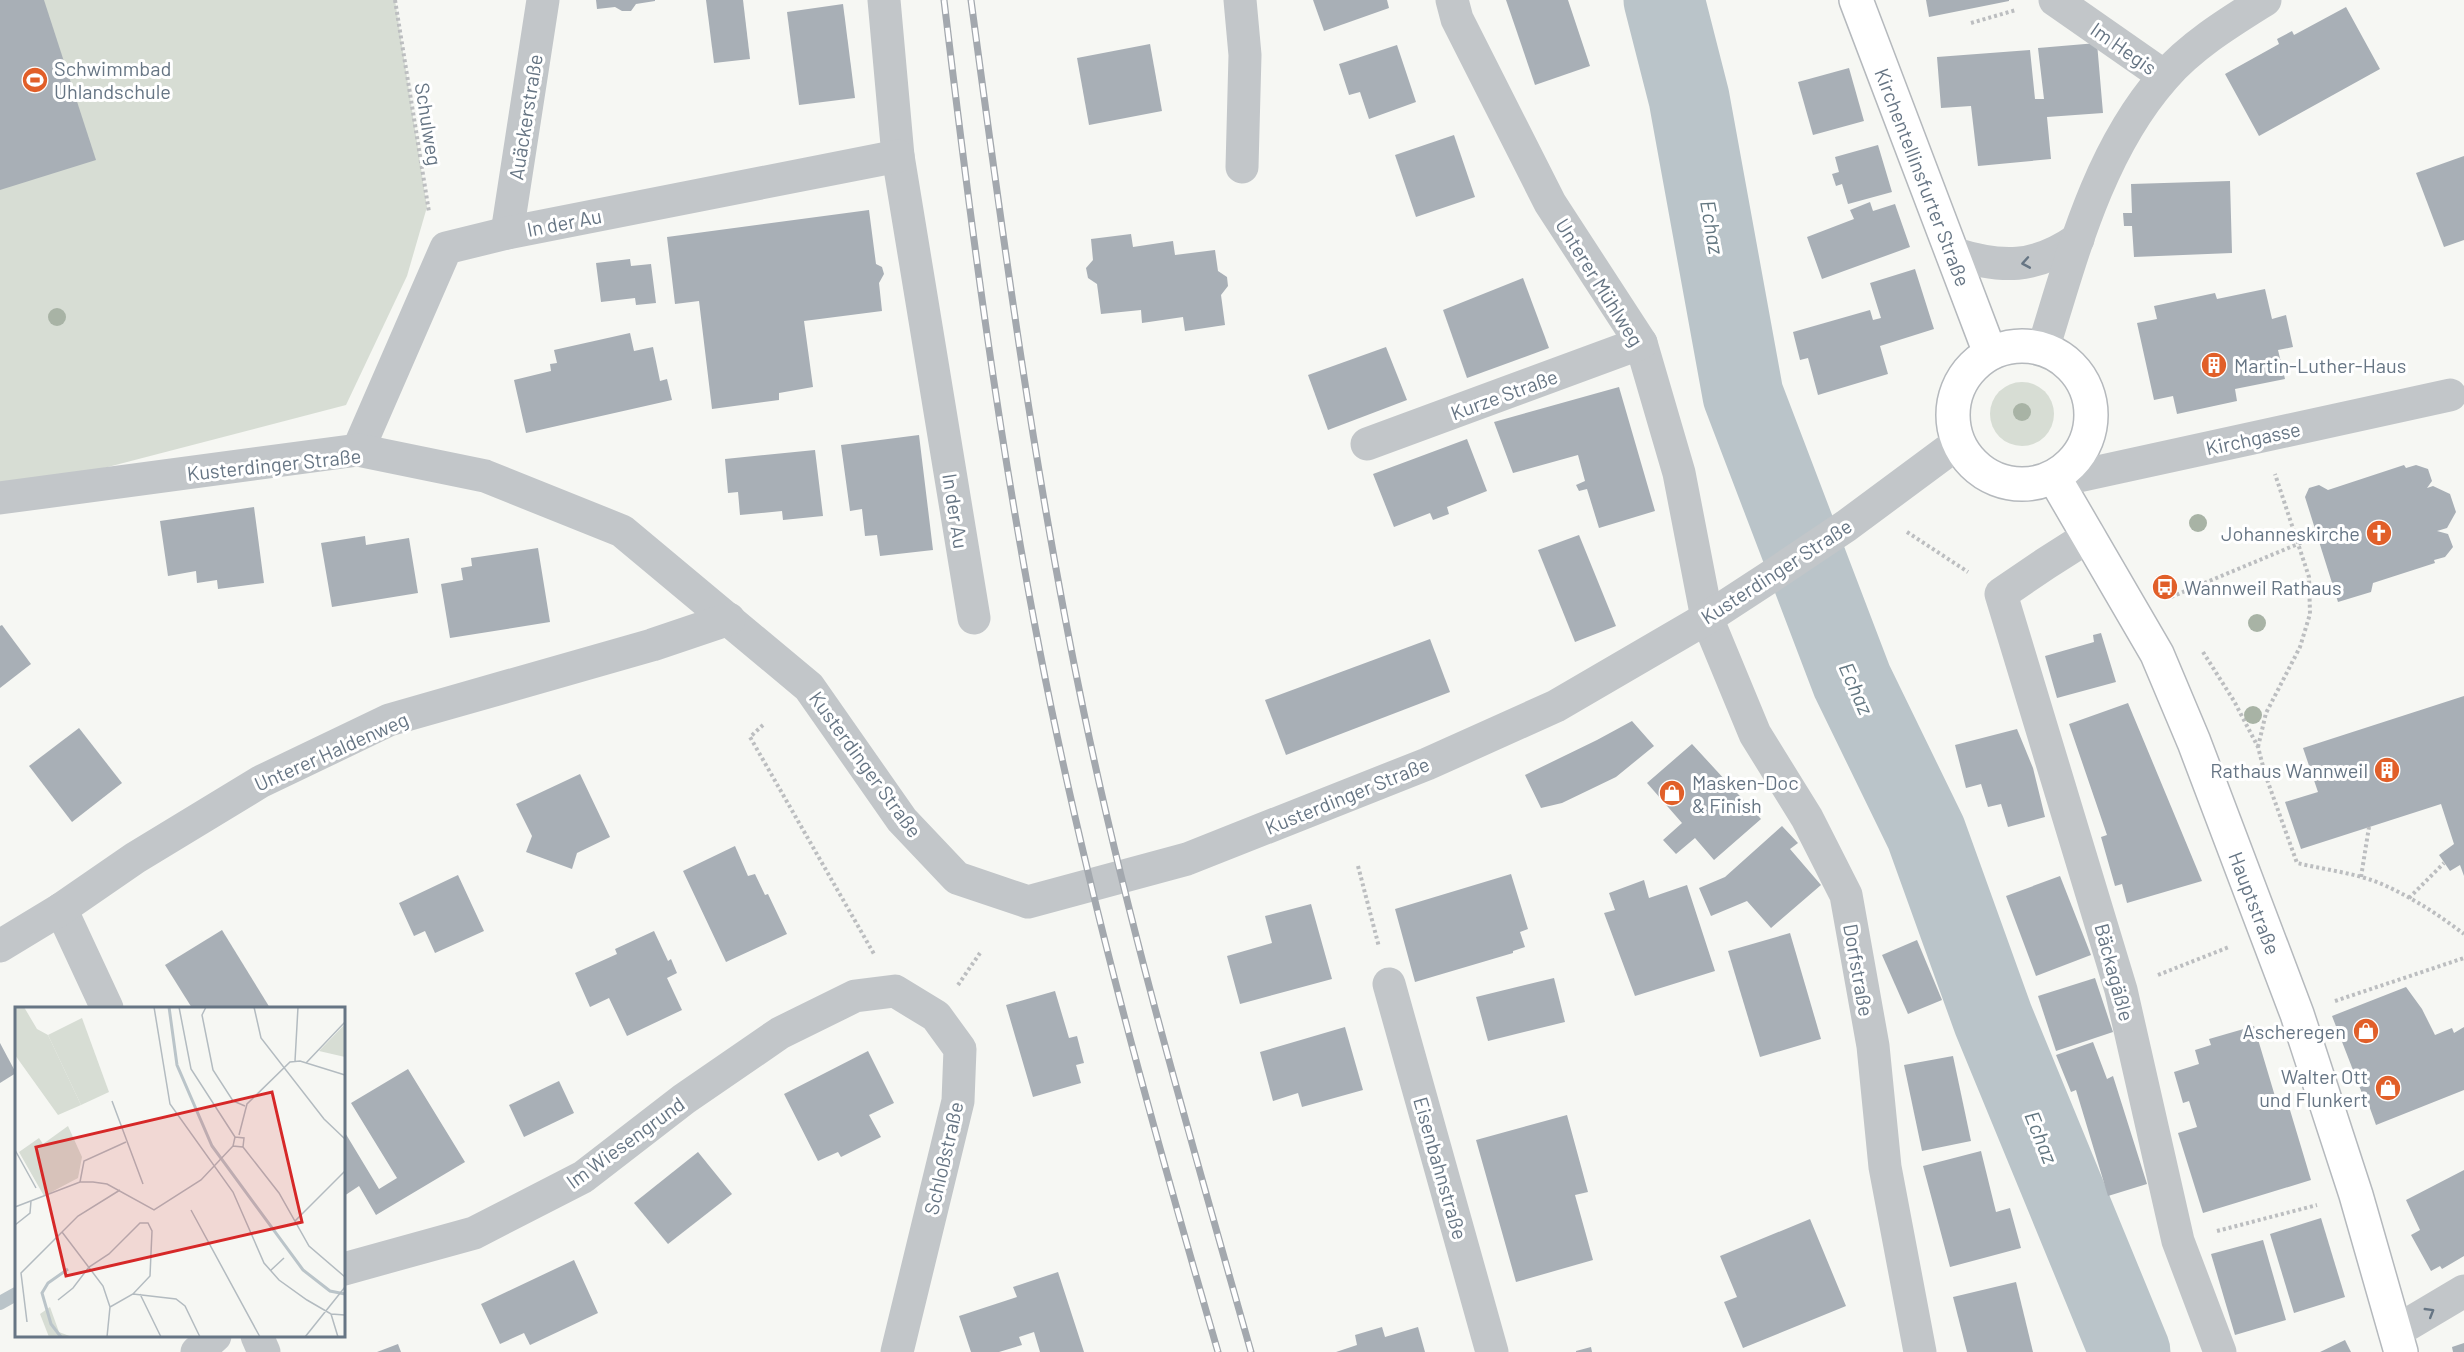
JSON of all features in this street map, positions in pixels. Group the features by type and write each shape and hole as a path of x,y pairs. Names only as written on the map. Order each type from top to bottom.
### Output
{"main road":[{"name":"Kirchentellinsfurter Straße","path":"1856,0 1990,353"},
{"path":"2025,346 2043,350 2061,358 2076,372 2086,389 2091,408 2090,428 2084,447 2055,479 2032,484 2010,484 1988,476 1971,462 1958,443 1953,424 1953,402 1960,383 1973,366 1990,353 2007,347 2025,346"},
{"name":"Hauptstraße","path":"2055,479 2157,654 2194,742 2297,1014 2356,1195 2398,1342"}],"street":[{"name":"Auäckerstraße","path":"507,233 543,0"},
{"name":"In der Au","path":"884,0 898,156 974,618"},
{"path":"1240,0 1245,55 1242,167"},
{"name":"Unterer Mühlweg","path":"1452,0 1458,19 1550,203 1641,343 1679,473 1707,618"},
{"name":"Im Hegis","path":"2055,0 2164,76"},
{"path":"2043,350 2078,239 2097,190 2125,132 2164,76 2211,35 2265,0"},
{"name":"In der Au","path":"446,248 507,233 898,156"},
{"path":"1952,254 1992,263 2026,264 2044,259 2078,239"},
{"path":"358,450 446,248"},
{"name":"Kurze Straße","path":"1367,444 1641,343"},
{"name":"Kirchgasse","path":"2055,479 2450,394"},
{"name":"Kusterdinger Straße","path":"0,498 358,450 485,476 622,531 809,687 902,820 957,878 1028,902 1187,859 1427,764 1556,706 1707,618 1776,573 1858,517 1958,443"},
{"path":"2001,594 2089,536"},
{"name":"Bäckagäßle","path":"2001,594 2121,990 2178,1240 2220,1352"},
{"name":"Dorfstraße","path":"1707,618 1755,734 1807,818 1846,895 1873,1046 1885,1167 1920,1352"},
{"name":"Unterer Haldenweg","path":"0,946 61,909 135,858 260,782 389,720 652,645 729,619"},
{"path":"61,909 106,1007"},
{"name":"Eisenbahnstraße","path":"1389,984 1492,1352"},
{"name":"Im Wiesengrund","path":"345,1269 474,1233 583,1177 684,1099 780,1034 855,996 895,991"},
{"name":"Schloßstraße","path":"895,991 936,1016 960,1049 958,1101 897,1352"},
{"path":"2398,1342 2464,1291"},
{"path":"197,1352 213,1337"},
{"path":"258,1337 264,1352"}],"path":[{"name":"Schulweg","path":"395,0 427,207 446,248"},
{"path":"1971,23 2022,9"},
{"path":"2258,747 2266,713 2300,646 2310,614 2309,577 2263,436"},
{"path":"1858,517 2001,594"},
{"path":"2174,606 2169,598 2317,536"},
{"path":"2197,643 2234,701 2258,747 2268,784 2297,863 2383,885 2435,912 2464,934"},
{"path":"763,725 750,737 895,991"},
{"path":"2361,878 2369,827"},
{"path":"2409,898 2444,863"},
{"path":"1358,866 1376,937"},
{"path":"2121,990 2266,932"},
{"path":"2297,1014 2464,958"},
{"path":"2178,1240 2356,1195"}],"shaded area":[{"path":"0,0 395,0 427,207 407,276 346,405 0,495"},
{"path":"2016,382 2028,382 2045,391 2052,402 2054,414 2052,426 2045,437 2028,446 2016,446 2004,441 1995,432 1990,420 1990,408 1995,396 2004,387"}],"building":[{"name":"Schwimmbad Uhlandschule","path":"0,0 44,0 96,160 0,190"},
{"path":"596,0 655,1 636,4 631,11 622,11 615,7 597,9"},
{"path":"706,0 743,0 750,59 714,63"},
{"path":"1313,0 1387,0 1389,8 1324,31"},
{"path":"1506,0 1568,0 1590,66 1535,85"},
{"path":"1926,0 2009,0 2009,1 1929,17"},
{"path":"843,4 855,98 799,105 787,12"},
{"path":"2346,7 2380,69 2259,136 2225,74 2279,44 2277,39 2292,31 2294,35"},
{"path":"2097,43 2103,113 2047,117 2051,159 1978,166 1971,106 1941,108 1937,57 2030,50 2035,99 2044,99 2038,48"},
{"path":"1150,44 1162,111 1089,125 1077,58"},
{"path":"1397,45 1416,102 1369,119 1360,92 1349,95 1339,64"},
{"path":"1849,68 1864,121 1813,135 1798,82"},
{"path":"1454,135 1475,197 1416,217 1395,155"},
{"path":"1878,145 1892,192 1848,204 1842,184 1836,186 1832,174 1839,172 1835,157"},
{"path":"2464,156 2464,240 2444,247 2416,173"},
{"path":"2230,181 2232,253 2134,257 2132,226 2124,226 2123,213 2132,213 2131,184"},
{"path":"1870,202 1873,211 1895,204 1910,247 1822,279 1807,237 1854,219 1850,210"},
{"path":"869,210 876,264 882,267 884,274 879,283 882,311 804,321 813,387 779,393 779,400 712,409 699,301 675,304 667,237"},
{"path":"1131,234 1133,247 1173,241 1175,255 1215,250 1218,271 1227,277 1228,286 1221,295 1225,325 1185,331 1183,317 1142,323 1141,310 1101,314 1097,284 1088,278 1086,268 1093,260 1091,239"},
{"path":"630,259 631,266 651,264 656,303 636,305 635,298 601,302 596,263"},
{"path":"1915,269 1934,329 1880,346 1888,374 1818,395 1808,358 1800,360 1793,332 1870,310 1873,320 1881,318 1870,283"},
{"path":"1523,278 1549,348 1467,378 1443,310"},
{"name":"Martin-Luther-Haus","path":"2265,289 2272,319 2286,315 2293,347 2278,350 2285,379 2235,389 2237,401 2177,414 2173,396 2154,400 2137,323 2157,319 2154,306 2215,293 2217,299"},
{"path":"630,333 634,351 653,347 660,381 667,379 672,400 526,433 514,380 551,371 550,364 557,363 554,350"},
{"path":"1386,347 1407,400 1328,430 1308,375"},
{"path":"1619,387 1655,511 1599,528 1587,489 1579,491 1576,485 1585,481 1578,455 1513,473 1494,422"},
{"path":"919,435 933,550 880,556 877,535 865,536 862,509 850,511 841,445"},
{"path":"1467,439 1487,491 1447,507 1449,514 1433,520 1430,513 1394,527 1373,474"},
{"path":"815,450 823,516 783,520 782,511 740,515 738,492 728,493 725,459"},
{"name":"Johanneskirche","path":"2404,465 2406,468 2416,465 2428,469 2432,481 2427,488 2433,486 2450,494 2456,512 2447,528 2437,531 2448,534 2453,547 2445,557 2434,560 2435,563 2373,583 2371,592 2338,602 2305,497 2309,488 2319,485 2328,490"},
{"path":"254,507 264,583 218,589 217,580 197,583 196,571 168,576 160,521"},
{"path":"1579,535 1616,626 1575,642 1538,550"},
{"path":"365,536 366,545 409,538 418,593 332,607 321,543"},
{"path":"538,548 550,622 450,638 441,584 463,580 461,568 472,566 471,558"},
{"path":"2,625 31,664 0,688 0,626"},
{"path":"2101,633 2116,682 2057,698 2045,656 2094,642 2093,635"},
{"path":"1430,639 1450,692 1286,755 1265,700"},
{"name":"Rathaus Wannweil","path":"2464,696 2464,876 2460,865 2450,871 2439,855 2454,844 2441,804 2301,849 2285,802 2318,792 2303,748"},
{"path":"2128,703 2202,881 2127,903 2122,884 2115,886 2101,837 2107,835 2069,724"},
{"path":"1632,721 1654,746 1616,777 1562,803 1541,808 1525,775"},
{"path":"79,728 122,783 72,822 29,766"},
{"path":"2017,729 2033,768 2045,817 2008,827 2001,804 1988,807 1981,784 1966,788 1955,745"},
{"path":"1692,744 1761,819 1714,860 1695,838 1676,854 1663,840 1682,823 1647,783"},
{"path":"580,774 610,837 577,853 572,869 526,852 532,836 516,804"},
{"path":"1782,826 1798,843 1790,849 1821,885 1771,928 1747,901 1711,916 1699,888 1725,877"},
{"path":"735,846 748,876 755,874 765,895 768,894 787,934 726,962 683,871"},
{"path":"1511,874 1528,929 1520,932 1525,947 1513,953 1415,982 1395,909"},
{"path":"458,875 484,931 435,953 425,931 414,936 399,903"},
{"path":"2060,876 2091,955 2036,976 2006,896"},
{"path":"1644,880 1649,898 1687,885 1715,971 1635,996 1604,913 1615,910 1609,893"},
{"path":"1311,904 1332,979 1240,1004 1227,956 1272,943 1265,916"},
{"path":"222,930 269,1007 191,1007 165,965"},
{"path":"654,931 668,961 671,959 677,973 667,978 682,1010 627,1036 609,998 590,1007 575,973 617,954 615,949"},
{"path":"1790,933 1821,1039 1760,1057 1728,951"},
{"path":"1917,940 1942,1000 1908,1014 1882,955"},
{"path":"1554,978 1565,1022 1488,1041 1476,997"},
{"path":"2095,978 2113,1032 2056,1051 2038,996"},
{"path":"2406,987 2422,1009 2435,1035 2452,1028 2454,1033 2464,1027 2464,1090 2376,1125 2332,1016"},
{"path":"1055,991 1069,1038 1077,1036 1084,1063 1076,1065 1081,1083 1033,1097 1006,1005"},
{"path":"2254,1026 2277,1103 2287,1100 2311,1180 2203,1213 2178,1133 2197,1127 2189,1101 2183,1103 2174,1072 2199,1064 2195,1050 2211,1045 2209,1039"},
{"path":"1345,1027 1363,1090 1302,1107 1298,1093 1273,1101 1260,1052"},
{"path":"2093,1042 2107,1079 2113,1076 2147,1184 2108,1196 2076,1090 2071,1092 2056,1055"},
{"path":"0,1043 15,1074 0,1083"},
{"path":"868,1051 894,1103 869,1115 881,1137 841,1157 838,1152 818,1161 784,1094"},
{"path":"1953,1056 1971,1141 1922,1151 1904,1065"},
{"path":"408,1069 465,1162 376,1215 359,1186 345,1195 345,1133 379,1189 397,1178 351,1103"},
{"path":"559,1081 574,1113 524,1137 509,1105"},
{"path":"1567,1115 1588,1192 1575,1195 1593,1260 1516,1282 1476,1140"},
{"path":"1981,1151 1996,1212 2010,1208 2021,1248 1950,1267 1923,1166"},
{"path":"698,1152 732,1194 668,1244 634,1203"},
{"path":"2464,1170 2464,1256 2442,1269 2440,1266 2431,1271 2411,1235 2420,1230 2406,1200"},
{"path":"2321,1218 2345,1297 2294,1313 2270,1234"},
{"path":"1810,1219 1846,1306 1743,1348 1724,1302 1737,1297 1720,1256"},
{"path":"2263,1240 2286,1320 2235,1335 2211,1254"},
{"path":"574,1260 598,1313 530,1345 524,1333 500,1344 481,1304"},
{"path":"1058,1272 1084,1352 1040,1352 1034,1332 1019,1337 1022,1345 999,1352 971,1352 959,1316 1017,1297 1013,1287"},
{"path":"2016,1282 2033,1352 1967,1352 1953,1297"},
{"path":"1382,1327 1385,1337 1418,1327 1425,1352 1336,1352 1357,1345 1355,1335"},
{"path":"2345,1340 2351,1352 2320,1352"},
{"path":"2464,1343 2464,1352 2453,1352 2452,1347"},
{"path":"398,1344 401,1352 377,1352"},
{"path":"1591,1347 1592,1352 1576,1352 1576,1351"}],"waterway":[{"name":"Echaz","path":"1664,0 1689,98 1743,395 1852,681 1926,833 1993,1019 2130,1352"},
{"path":"0,1303 15,1295"}],"railway":[{"path":"944,0 998,409 1025,571 1058,741 1121,1004 1218,1352"},
{"path":"971,0 1035,447 1084,713 1141,954 1251,1352"}],"place":[{"name":"Schwimmbad Uhlandschule","path":"35,80"},
{"name":"Martin-Luther-Haus","path":"2214,365"},
{"name":"Johanneskirche","path":"2379,533"},
{"name":"Wannweil Rathaus","path":"2165,587"},
{"name":"Rathaus Wannweil","path":"2387,770"},
{"name":"Masken-Doc & Finish","path":"1672,793"},
{"name":"Ascheregen","path":"2366,1031"},
{"name":"Walter Ott und Flunkert","path":"2388,1088"}]}
